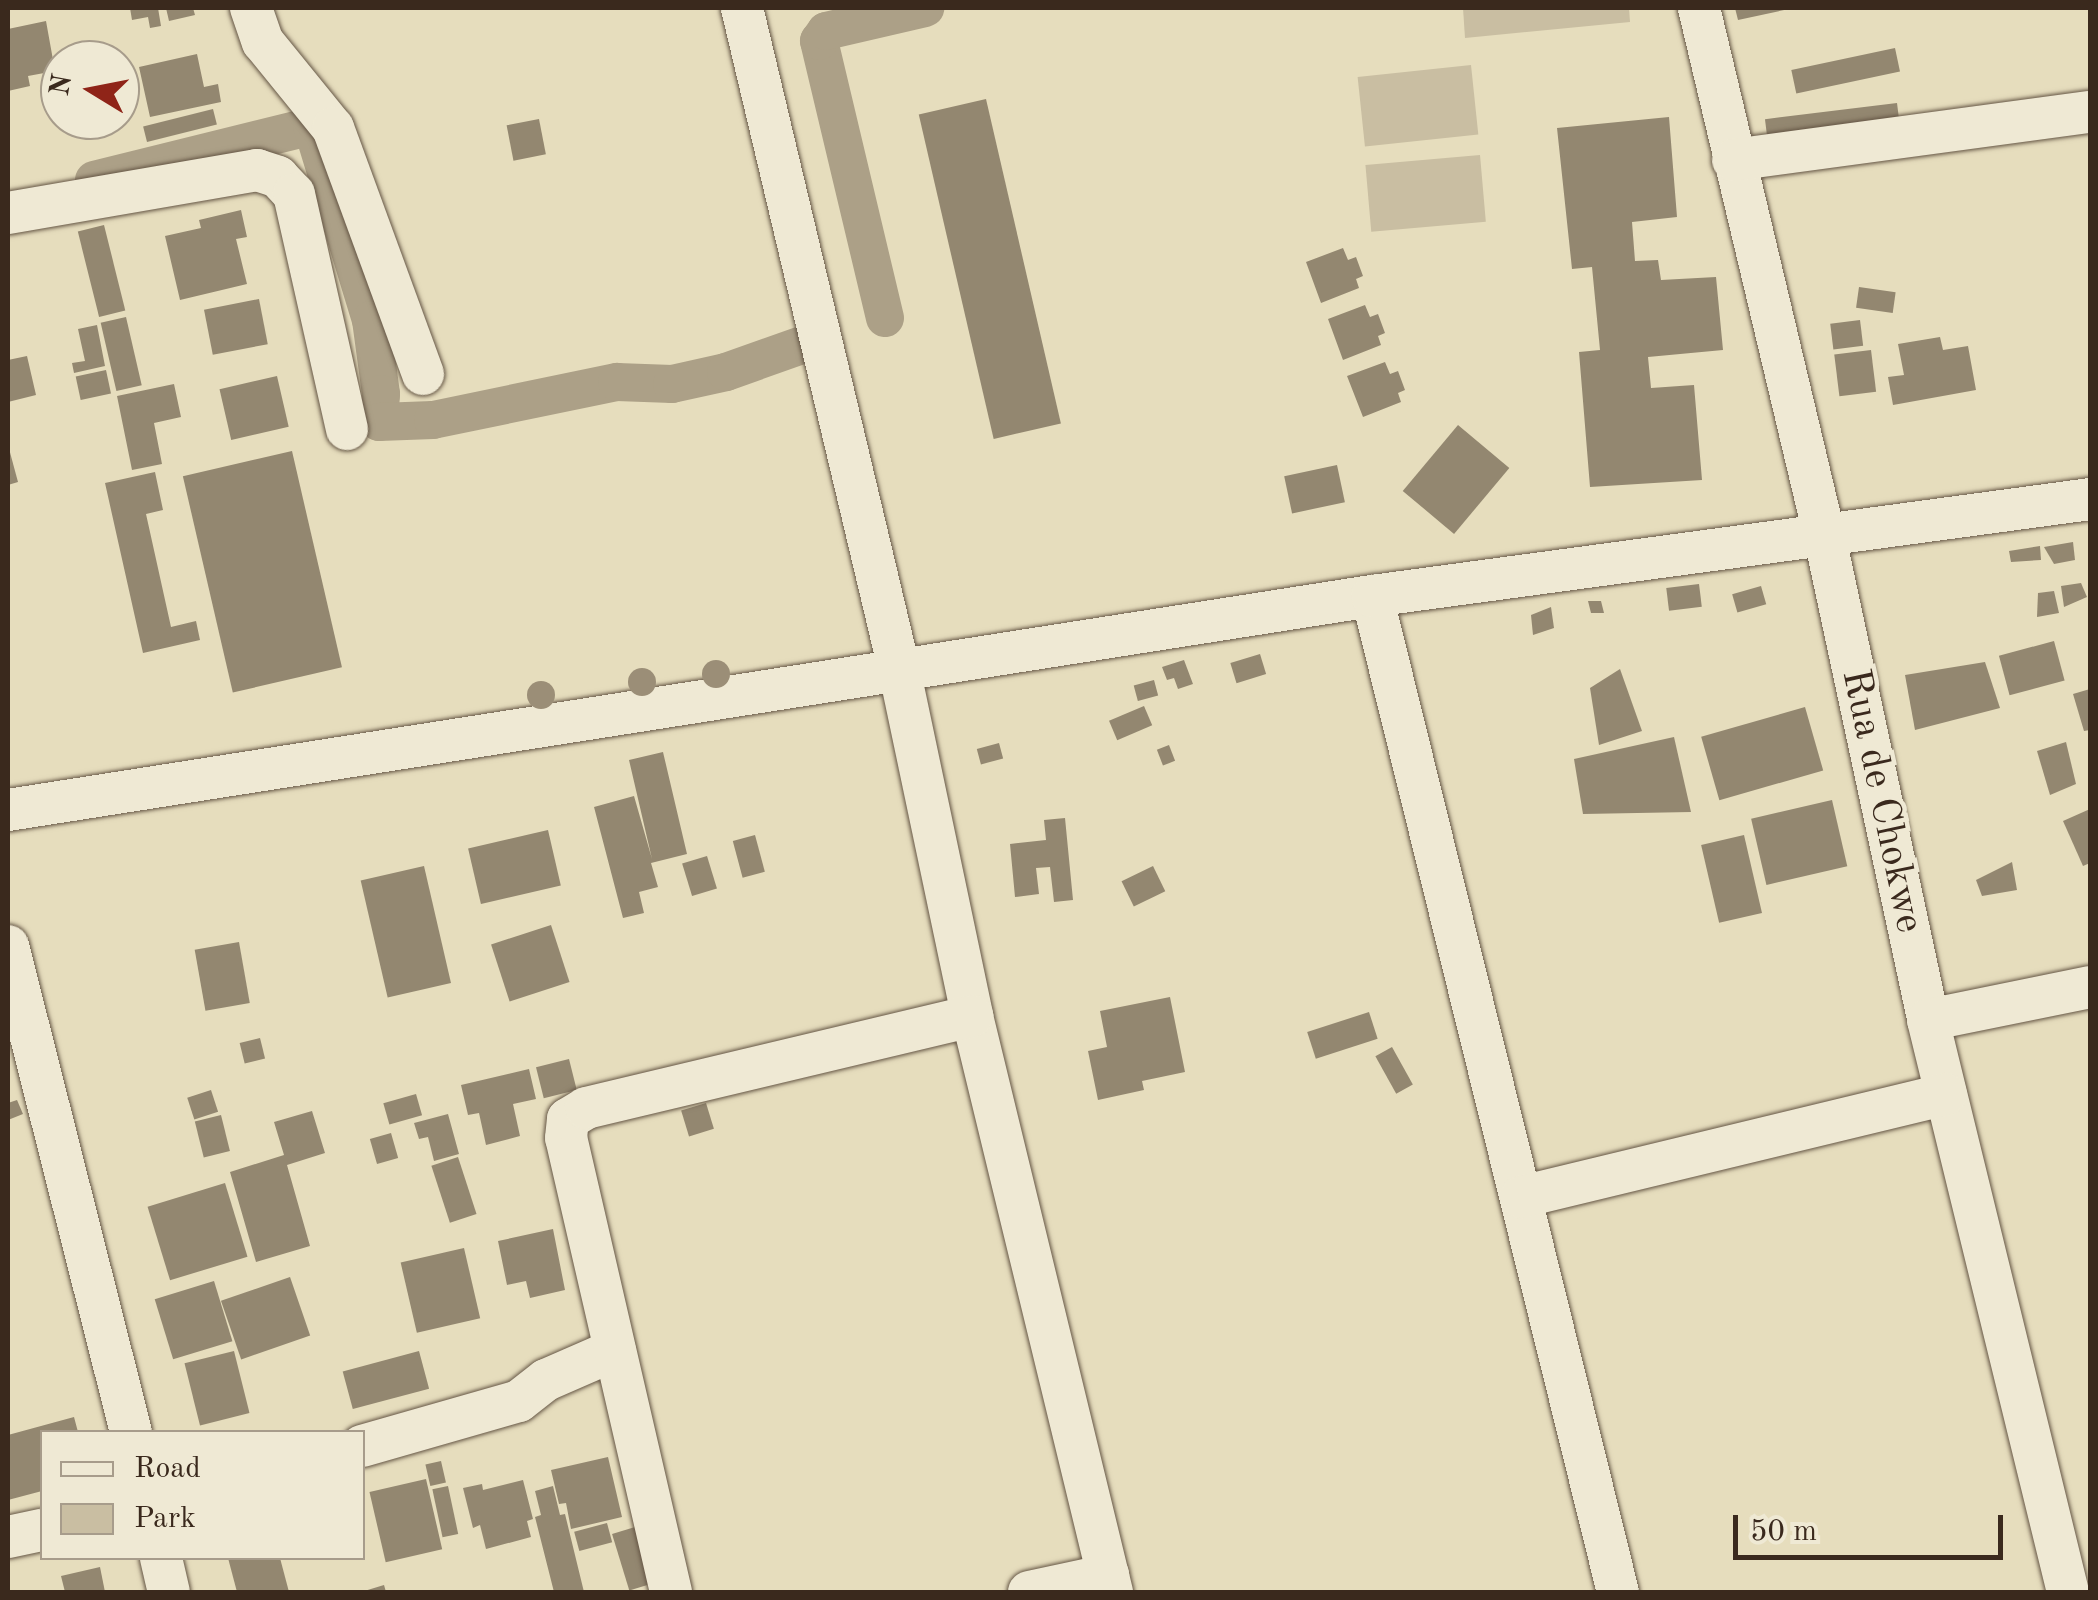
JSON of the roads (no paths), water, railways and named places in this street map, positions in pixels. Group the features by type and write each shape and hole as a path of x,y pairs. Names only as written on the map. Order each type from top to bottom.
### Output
{"street":[{"path":"252,8 263,42 333,128 423,374"},
{"path":"742,8 900,673 972,1016 1110,1584 1029,1592"},
{"name":"Rua de Chokwe","path":"1700,8 1825,538 1928,1020 2068,1592"},
{"path":"1733,160 2090,112"},
{"path":"8,214 256,170 278,177 294,194 346,429"},
{"path":"8,810 1372,596 1825,538 2090,499"},
{"path":"1372,596 1618,1592"},
{"path":"8,946 130,1430"},
{"path":"1928,1020 2090,986"},
{"path":"671,1592 566,1138 568,1119 586,1108 972,1016"},
{"path":"1522,1197 1946,1094"},
{"path":"365,1445 519,1401 546,1380 615,1350"},
{"path":"8,1537 40,1530"},
{"path":"161,1560 169,1592"}],"waterway":[{"path":"885,318 819,41 826,31 925,8"},
{"path":"94,180 312,126 371,320 381,394 379,422 433,420 617,382 672,384 726,372 816,340"}]}
